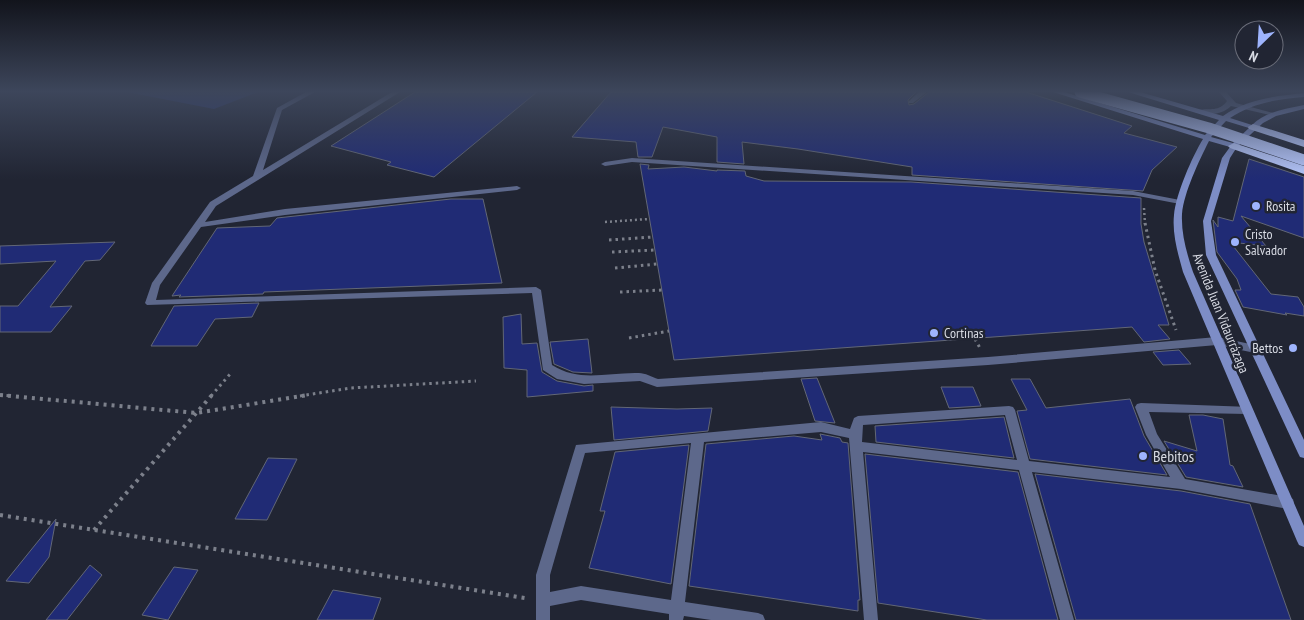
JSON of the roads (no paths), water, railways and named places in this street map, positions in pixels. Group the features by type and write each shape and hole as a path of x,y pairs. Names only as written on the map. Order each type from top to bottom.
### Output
{"highway":[{"path":"1184,121 1304,160"},
{"path":"1211,121 1304,151"},
{"path":"1253,127 1304,144"},
{"path":"1234,146 1304,170"}],"main road":[{"path":"1153,121 1234,146"},
{"name":"Avenida Juan Vidaurrázaga","path":"1223,121 1207,137 1180,202 1177,227 1181,251 1217,341 1304,541"},
{"path":"1235,121 1253,127"},
{"name":"Avenida Juan Vidaurrázaga","path":"1260,121 1234,146 1226,158 1206,221 1207,236 1211,254 1220,276 1304,453"}],"street":[{"path":"257,176 275,121"},
{"path":"349,121 213,204 155,285 150,304 536,290 547,367 561,376 584,380 641,376 657,383 979,362 1217,341 1254,349"},
{"path":"604,164 641,161 1144,195 1180,202"},
{"path":"199,225 284,212 517,188"},
{"path":"1181,484 1152,435 1141,407 1247,410"},
{"path":"871,620 856,441 858,421 1009,410 1068,620"},
{"path":"543,620 543,575 580,448 822,427 856,441 1025,466 1181,484 1288,503"},
{"path":"677,613 698,438"},
{"path":"543,601 580,593 677,613 758,620"}],"place":[{"name":"Rosita","path":"1256,206"},
{"name":"Cristo Salvador","path":"1235,242"},
{"name":"Cortinas","path":"934,333"},
{"name":"Bettos","path":"1293,348"},
{"name":"Bebitos","path":"1143,456"}]}
